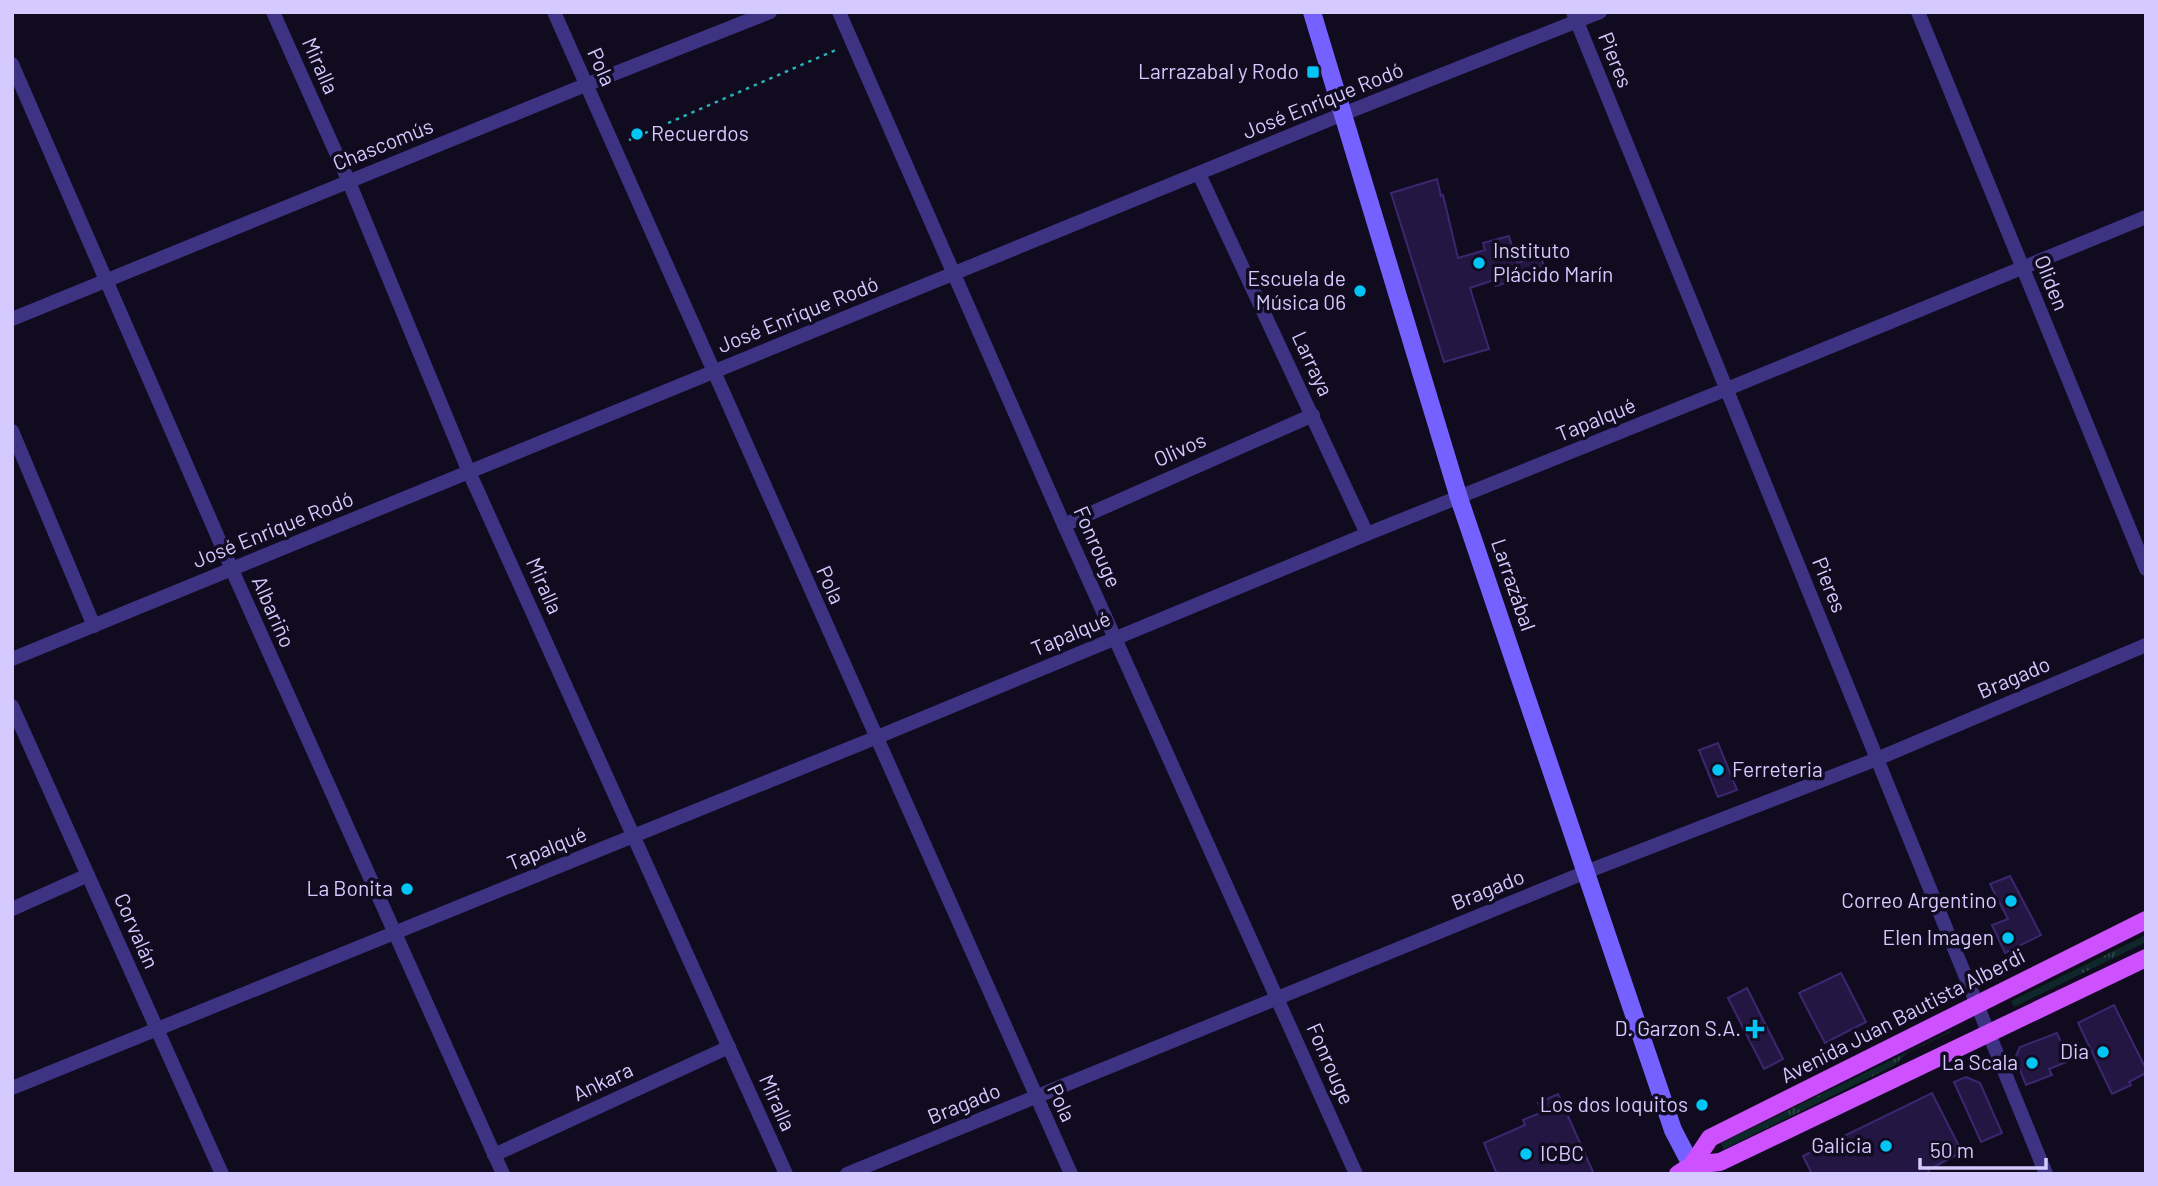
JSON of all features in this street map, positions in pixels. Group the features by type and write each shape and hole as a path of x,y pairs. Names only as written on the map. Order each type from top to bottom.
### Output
{"main road":[{"name":"Avenida Juan Bautista Alberdi","path":"1689,1171 1710,1138 2146,920"},
{"path":"1689,1171 1720,1162 2146,958"}],"street":[{"name":"Miralla","path":"273,12 349,182 469,472 786,1174"},
{"name":"Pola","path":"554,12 1071,1174"},
{"name":"Chascomús","path":"12,319 770,12"},
{"name":"Fonrouge","path":"839,12 1064,525 1356,1174"},
{"name":"Larrazábal","path":"1312,12 1459,498 1689,1171"},
{"name":"José Enrique Rodó","path":"12,659 1199,174 1574,17 1600,12"},
{"name":"Oliden","path":"1918,12 2146,569"},
{"name":"Pieres","path":"1574,17 2046,1174"},
{"name":"Albariño","path":"12,64 232,570 503,1174"},
{"name":"Larraya","path":"1199,174 1367,534"},
{"name":"Tapalqué","path":"12,1088 633,837 2146,217"},
{"name":"Olivos","path":"1064,525 1313,415"},
{"path":"12,431 94,626"},
{"name":"Bragado","path":"847,1174 1586,872 1877,759 2146,645"},
{"name":"Corvalán","path":"12,706 222,1174"},
{"path":"12,909 88,875"},
{"name":"Ankara","path":"494,1155 729,1047"}],"path":[{"path":"614,147 852,42"}],"green space":[{"path":"2146,935 2146,942 2014,1007 2011,1001"},
{"path":"1951,1031 1907,1053 1895,1065 1724,1149 1721,1143"}],"building":[{"path":"1437,179 1458,258 1485,250 1483,243 1509,236 1517,263 1540,256 1546,270 1496,286 1494,280 1470,288 1489,349 1444,362 1391,193"},
{"name":"Ferreteria","path":"1718,743 1737,790 1718,797 1699,750"},
{"name":"Correo Argentino","path":"2010,876 2041,935 2005,953 1992,925 2008,919 1990,884"},
{"path":"1841,973 1866,1022 1825,1043 1799,993"},
{"name":"D. Garzon S.A.","path":"1747,988 1783,1059 1764,1069 1728,998"},
{"path":"2114,1005 2146,1073 2129,1082 2131,1085 2112,1094 2078,1023"},
{"name":"La Scala","path":"2057,1033 2069,1061 2049,1069 2052,1075 2026,1085 2015,1058 2020,1047"},
{"path":"1966,1077 1980,1083 2002,1133 1981,1142 1954,1082"},
{"path":"1932,1093 1962,1152 1928,1170 1930,1174 1812,1174 1803,1156"},
{"path":"1558,1094 1594,1174 1497,1174 1484,1143 1525,1125 1523,1120 1542,1112 1538,1103"}],"place":[{"name":"Larrazabal y Rodo","path":"1313,72"},
{"name":"Recuerdos","path":"637,134"},
{"name":"Instituto Plácido Marín","path":"1479,263"},
{"name":"Escuela de Música 06","path":"1360,291"},
{"name":"Ferreteria","path":"1718,770"},
{"name":"La Bonita","path":"407,889"},
{"name":"Correo Argentino","path":"2011,901"},
{"name":"Elen Imagen","path":"2008,938"},
{"name":"D. Garzon S.A.","path":"1755,1029"},
{"name":"Dia","path":"2103,1052"},
{"name":"La Scala","path":"2032,1063"},
{"name":"Los dos loquitos","path":"1702,1105"},
{"name":"Galicia","path":"1886,1146"},
{"name":"ICBC","path":"1526,1154"}]}
